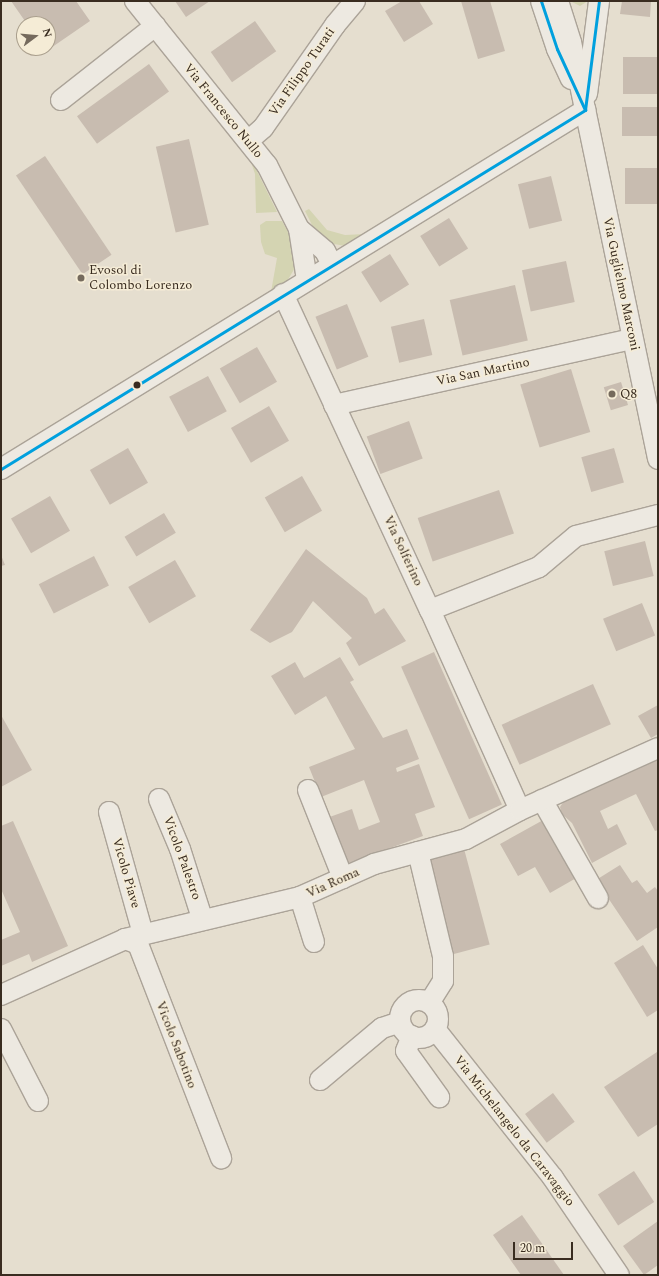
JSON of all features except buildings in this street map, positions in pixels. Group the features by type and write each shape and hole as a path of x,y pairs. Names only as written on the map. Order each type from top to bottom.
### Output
{"street":[{"name":"Via Francesco Nullo","path":"135,1 270,170 300,229 307,280"},
{"name":"Via Filippo Turati","path":"248,141 263,128 335,25 355,1"},
{"path":"541,1 556,49 585,110"},
{"path":"558,1 571,42 585,110"},
{"path":"585,110 599,1"},
{"path":"62,100 155,26"},
{"path":"1,469 283,294 585,110"},
{"name":"Via Guglielmo Marconi","path":"585,110 658,459"},
{"name":"Via Francesco Nullo","path":"300,229 325,251 332,264"},
{"name":"Via Solferino","path":"283,294 430,610 520,810"},
{"name":"Via San Martino","path":"334,405 632,339"},
{"path":"430,610 540,567 576,536 658,515"},
{"name":"Via Roma","path":"1,995 134,937 202,918 300,897 374,864 466,838 520,810 658,748"},
{"path":"308,790 343,878"},
{"name":"Vicolo Palestro","path":"160,799 180,849 202,918"},
{"path":"542,800 598,898"},
{"name":"Vicolo Piave","path":"109,812 134,937"},
{"path":"418,852 443,956 443,981 429,1003"},
{"path":"300,897 314,942"},
{"name":"Vicolo Sabotino","path":"134,937 221,1158"},
{"path":"320,1080 382,1028 406,1029 424,1037 435,1029 437,1012 424,1000 411,1001 402,1009 406,1029 406,1051 439,1097"},
{"path":"1,1029 38,1101"},
{"name":"Via Michelangelo da Caravaggio","path":"435,1029 553,1178 619,1275"}],"green space":[{"path":"570,1 588,1 580,6"},
{"path":"251,162 256,169 277,212 256,213 255,174"},
{"path":"309,209 327,230 345,235 365,234 345,246 329,243 313,227 305,211"},
{"path":"266,221 282,221 292,239 296,266 286,283 271,292 277,258 265,254 261,242 260,225"}],"transit line":[{"path":"541,1 557,49 585,110"},
{"path":"585,110 599,1"},
{"path":"1,469 585,110"}],"place":[{"name":"Evosol di Colombo Lorenzo","path":"81,278"},
{"name":"Q8","path":"612,394"}]}
